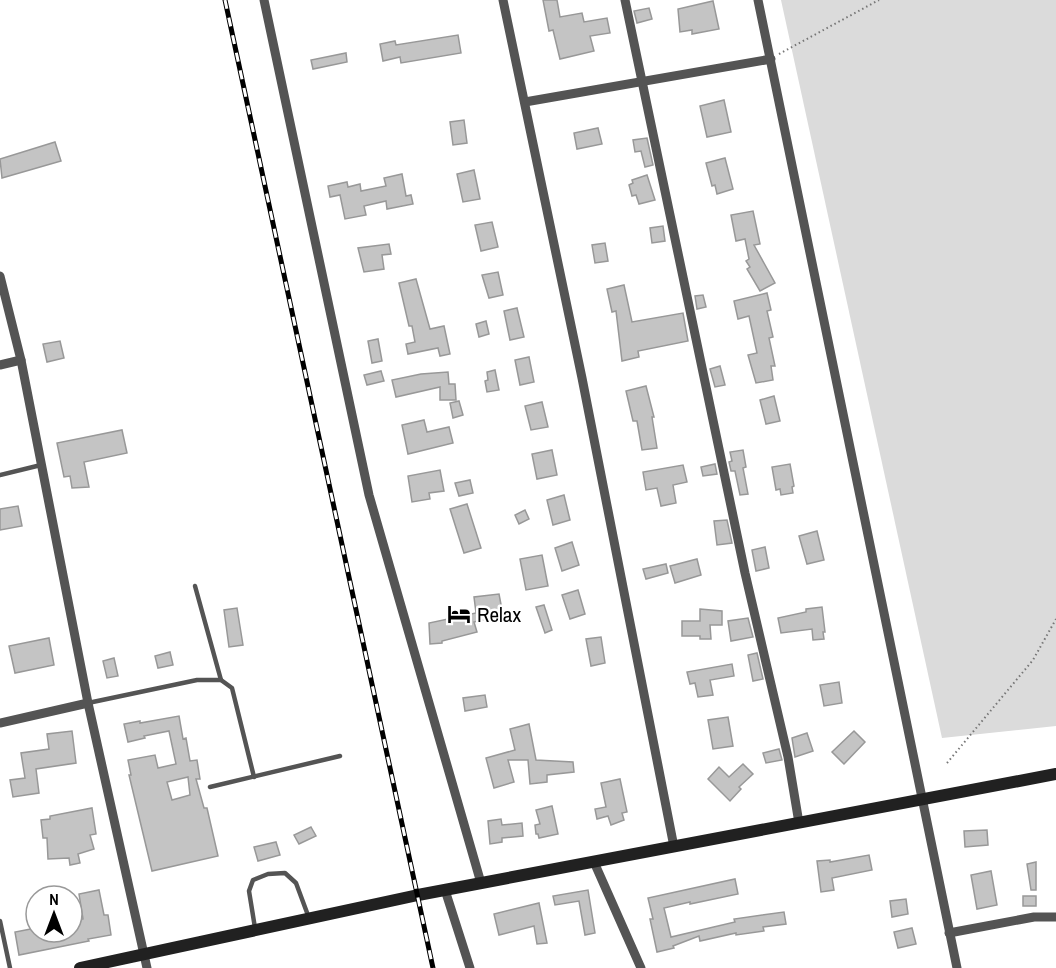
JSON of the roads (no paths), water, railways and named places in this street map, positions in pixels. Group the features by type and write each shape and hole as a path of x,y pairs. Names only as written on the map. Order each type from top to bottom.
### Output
{"street":[{"path":"264,0 369,495 482,883"},
{"path":"503,0 582,378 674,847"},
{"path":"625,0 743,562 788,757 799,823"},
{"path":"758,0 957,968"},
{"path":"525,102 771,59"},
{"path":"0,276 21,360 88,703 147,968"},
{"path":"0,365 21,360"},
{"path":"0,723 88,703"},
{"path":"80,968 445,890 1056,774"},
{"path":"594,862 640,968"},
{"path":"445,890 470,968"},
{"path":"949,933 1034,916 1056,917"}],"lane":[{"path":"0,475 41,465"},
{"path":"195,586 221,680"},
{"path":"88,703 197,680 221,680 232,688 254,777"},
{"path":"210,787 340,756"},
{"path":"255,931 249,891 253,880 268,874 285,873 296,884 309,919"},
{"path":"0,921 10,968"}],"railway":[{"path":"225,0 433,968"}],"place":[{"name":"Relax","path":"459,614"}]}
